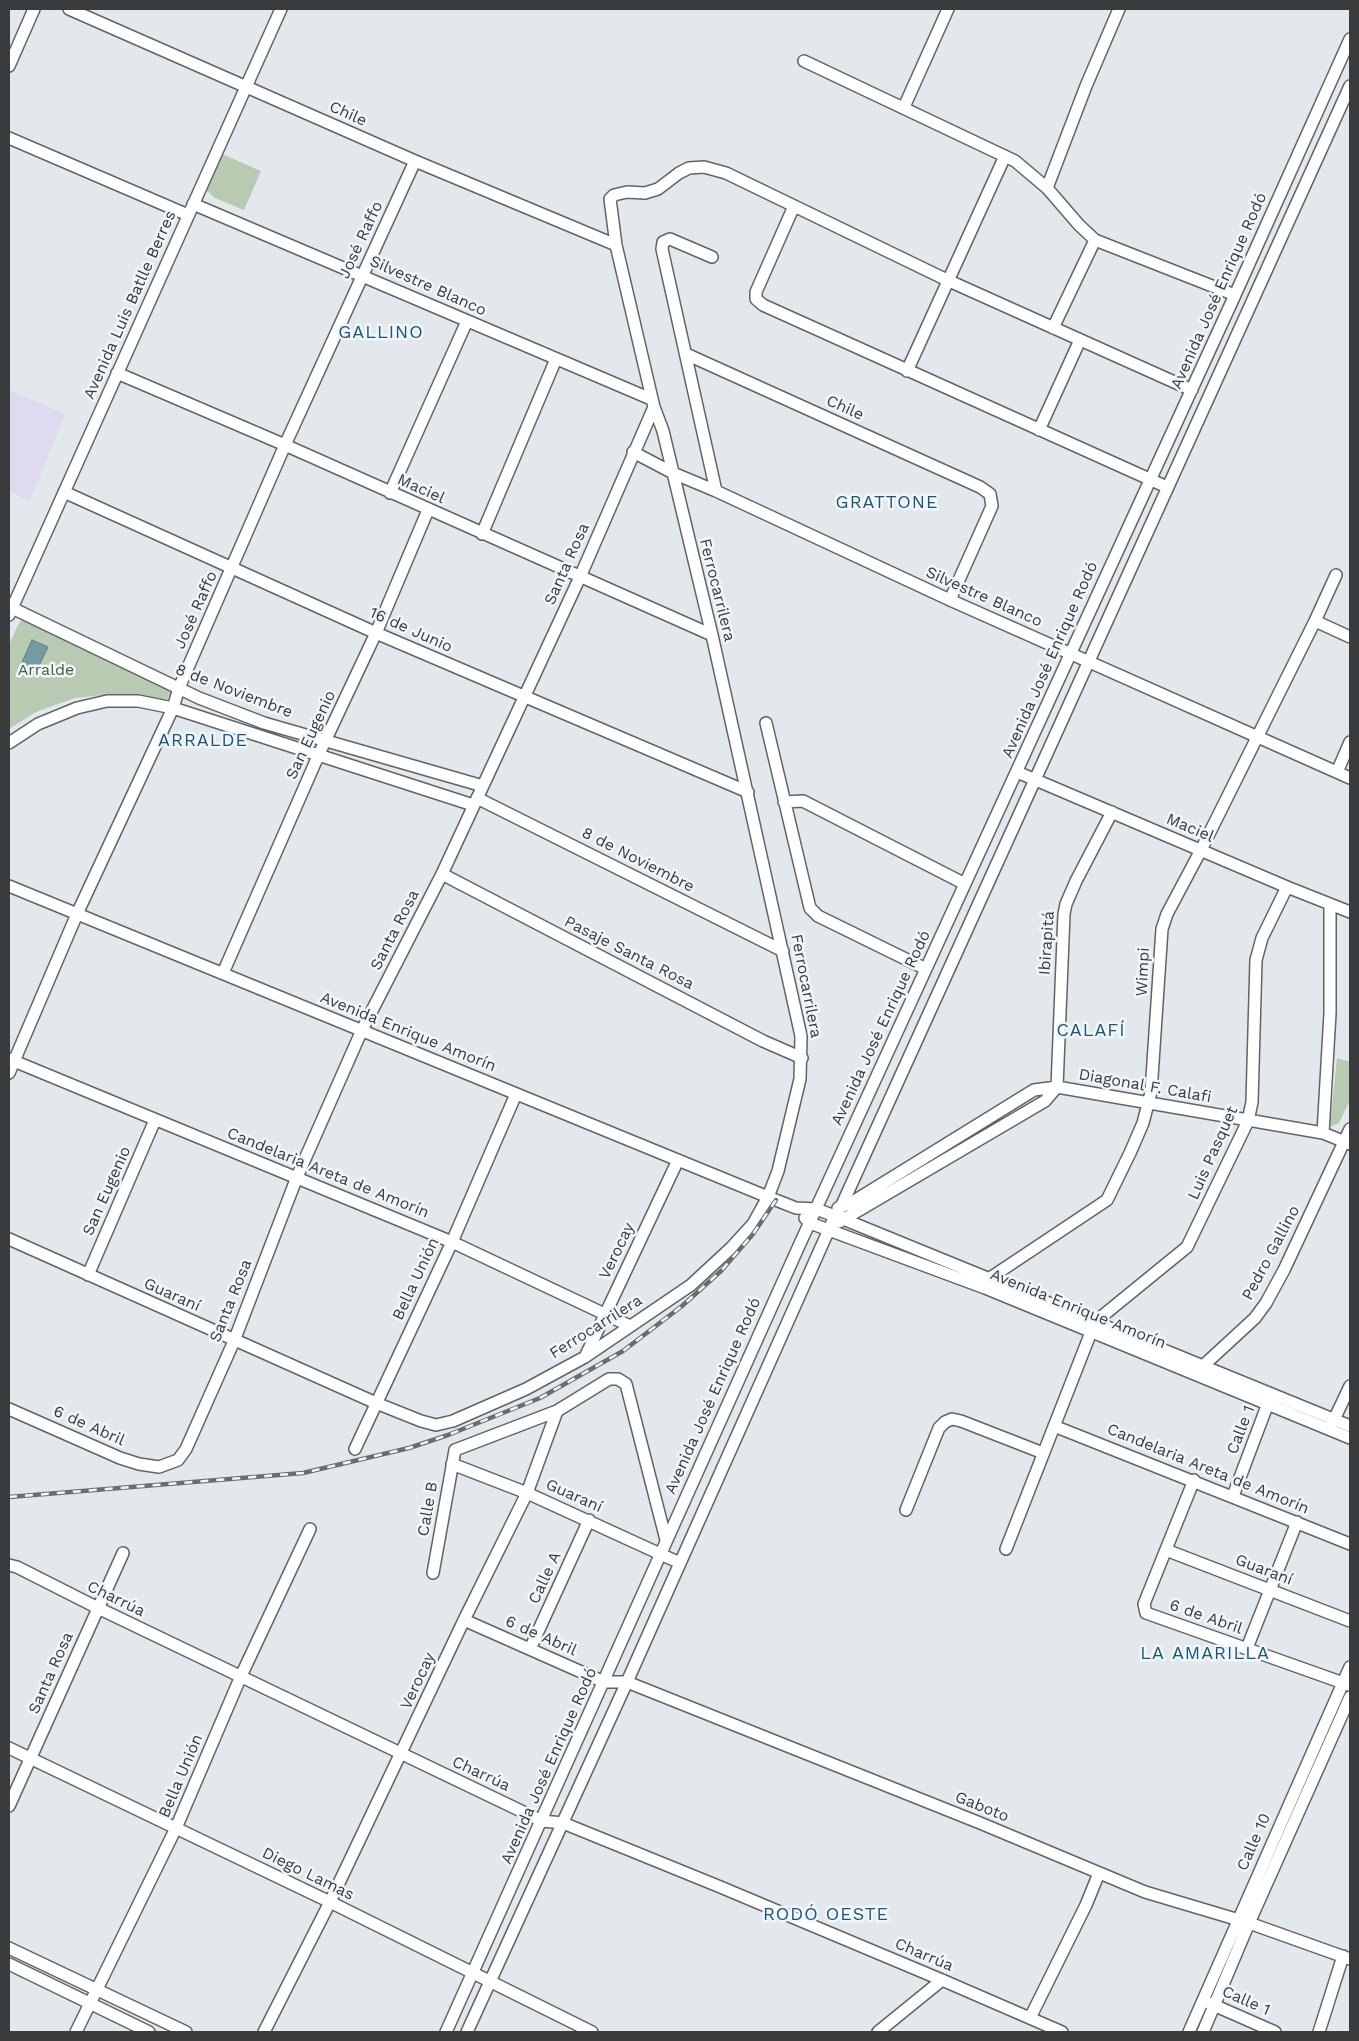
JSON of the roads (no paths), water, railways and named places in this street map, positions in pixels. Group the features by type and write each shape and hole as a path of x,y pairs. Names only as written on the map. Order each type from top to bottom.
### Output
{"street":[{"path":"9,66 34,9"},
{"name":"Chile","path":"69,9 415,161 616,245"},
{"name":"Avenida Luis Batlle Berres","path":"10,612 280,9"},
{"path":"904,107 948,9"},
{"path":"1047,188 1086,86 1119,9"},
{"name":"Avenida José Enrique Rodó","path":"446,2032 474,1974 660,1553 810,1224 820,1210 926,969 1350,41"},
{"path":"804,61 1015,161 1047,188 1079,225 1095,240 1235,295"},
{"name":"Avenida José Enrique Rodó","path":"840,1214 1167,487 1350,86"},
{"name":"Silvestre Blanco","path":"9,138 190,210 362,275 652,403"},
{"path":"907,371 1005,156"},
{"name":"José Raffo","path":"9,1072 11,1060 173,708 179,688 233,568 285,445 415,161"},
{"name":"Ferrocarrilera","path":"376,1404 436,1425 453,1421 526,1389 585,1356 691,1285 731,1248 753,1224 768,1197 778,1171 800,1079 802,1058 800,1030 712,635 663,431 652,403 616,245 610,199 614,195 627,192 645,193 658,189 689,168 704,167 726,173 794,206"},
{"path":"1285,185 1303,191"},
{"path":"1167,487 763,305 756,299 756,292 794,206 948,280 1192,390"},
{"path":"712,257 670,239 663,242 662,249 716,491"},
{"path":"1053,328 1095,240"},
{"path":"390,493 466,321"},
{"path":"1219,331 1237,337"},
{"path":"1039,430 1080,340"},
{"name":"Chile","path":"686,354 971,483 990,494 992,506 950,600"},
{"path":"482,534 556,359"},
{"name":"Maciel","path":"117,373 285,445 712,635"},
{"name":"Santa Rosa","path":"159,1467 178,1460 186,1449 234,1341 297,1177 362,1030 442,874 525,697 580,577 652,403"},
{"name":"Silvestre Blanco","path":"633,452 672,473 716,491 950,600 1350,778"},
{"name":"16 de Junio","path":"64,492 376,633 748,792"},
{"name":"San Eugenio","path":"223,973 319,754 376,633 428,510"},
{"name":"Wimpi","path":"988,1283 1107,1200 1143,1123 1149,1103 1154,1074 1162,929 1167,914 1201,850 1336,575"},
{"name":"8 de Noviembre","path":"10,612 199,698 264,722 483,786"},
{"path":"1315,621 1350,637"},
{"name":"8 de Noviembre","path":"9,743 38,724 58,715 77,708 107,701 138,701 173,708 475,801 783,951"},
{"path":"766,723 810,908 818,916 926,969"},
{"path":"1337,772 1350,742"},
{"name":"Maciel","path":"1017,772 1350,912"},
{"path":"784,802 803,801 965,884"},
{"name":"Ibirapitá","path":"1057,1087 1064,914 1066,904 1076,881 1112,812"},
{"name":"Pasaje Santa Rosa","path":"442,874 764,1042 802,1058"},
{"name":"Avenida Enrique Amorín","path":"9,886 768,1197 796,1208 840,1214 988,1283 1332,1425 1350,1438"},
{"name":"Luis Pasquet","path":"1093,1327 1186,1247 1248,1121 1252,1102 1256,960 1262,938 1287,887"},
{"path":"1323,1133 1330,1013 1330,905"},
{"name":"Candelaria Areta de Amorín","path":"11,1060 452,1242 630,1326"},
{"name":"Diagonal F. Calafi","path":"830,1230 840,1214 1045,1101 1057,1087 1323,1133 1348,1143"},
{"name":"Bella Unión","path":"355,1450 452,1242 516,1094"},
{"name":"San Eugenio","path":"88,1275 155,1120"},
{"name":"Pedro Gallino","path":"1202,1371 1255,1318 1266,1303 1348,1143 1350,1129"},
{"name":"Verocay","path":"585,1356 678,1160"},
{"name":"Avenida Enrique Amorín","path":"796,1208 810,1224 988,1283"},
{"path":"467,2032 830,1230"},
{"name":"Guaraní","path":"9,1239 376,1404"},
{"path":"1006,1549 1093,1327"},
{"path":"557,1411 609,1378 618,1379 626,1384 666,1540"},
{"path":"1332,1425 1350,1386"},
{"name":"Calle 1","path":"1233,1496 1270,1399"},
{"name":"6 de Abril","path":"9,1408 120,1458 159,1467"},
{"name":"Verocay","path":"264,2032 330,1902 464,1620 527,1493 557,1411"},
{"name":"Calle B","path":"433,1573 455,1450 557,1411"},
{"path":"906,1510 939,1428 945,1422 952,1419 1043,1453"},
{"name":"Avenida Enrique Amorín","path":"1332,1425 1350,1426"},
{"name":"Candelaria Areta de Amorín","path":"1054,1426 1194,1480 1350,1544"},
{"name":"Guaraní","path":"452,1464 527,1493 680,1563"},
{"path":"1166,1550 1194,1480"},
{"name":"Calle A","path":"530,1649 589,1520"},
{"path":"1247,1648 1297,1522"},
{"name":"Bella Unión","path":"76,2032 98,1991 176,1828 242,1676 310,1529"},
{"name":"Guaraní","path":"1166,1550 1270,1589 1350,1622"},
{"name":"6 de Abril","path":"1166,1550 1144,1604 1146,1613 1347,1684"},
{"name":"Santa Rosa","path":"9,1806 123,1554"},
{"name":"Charrúa","path":"9,1565 17,1567 98,1608 542,1821 563,1823 942,1980 1062,2032"},
{"name":"6 de Abril","path":"464,1620 604,1682"},
{"name":"Calle 10","path":"1189,2032 1237,1920 1347,1684 1350,1667"},
{"name":"Gaboto","path":"604,1682 627,1682 980,1823 1145,1892 1249,1923 1347,1957"},
{"name":"Calle 10","path":"1203,2032 1249,1923 1350,1697"},
{"name":"Diego Lamas","path":"9,1748 330,1902 592,2032"},
{"path":"1030,2018 1086,1905 1099,1873"},
{"path":"9,1948 186,2032"},
{"path":"1319,2032 1347,1957"},
{"path":"9,1964 149,2032"},
{"path":"878,2032 942,1980"},
{"name":"Calle 1","path":"1203,2000 1275,2032"}],"water":[{"path":"32,640 48,647 34,676 19,669"}],"railway":[{"path":"9,1497 303,1473 409,1448 448,1435 540,1398 623,1351 682,1306 721,1271 753,1234 776,1200"}],"district":[{"name":"GALLINO","path":"381,333"},
{"name":"GRATTONE","path":"887,503"},
{"name":"ARRALDE","path":"203,741"},
{"name":"CALAFÍ","path":"1091,1031"},
{"name":"LA AMARILLA","path":"1205,1654"},
{"name":"RODÓ OESTE","path":"826,1915"}],"park label":[{"name":"Arralde","path":"46,670"}]}
